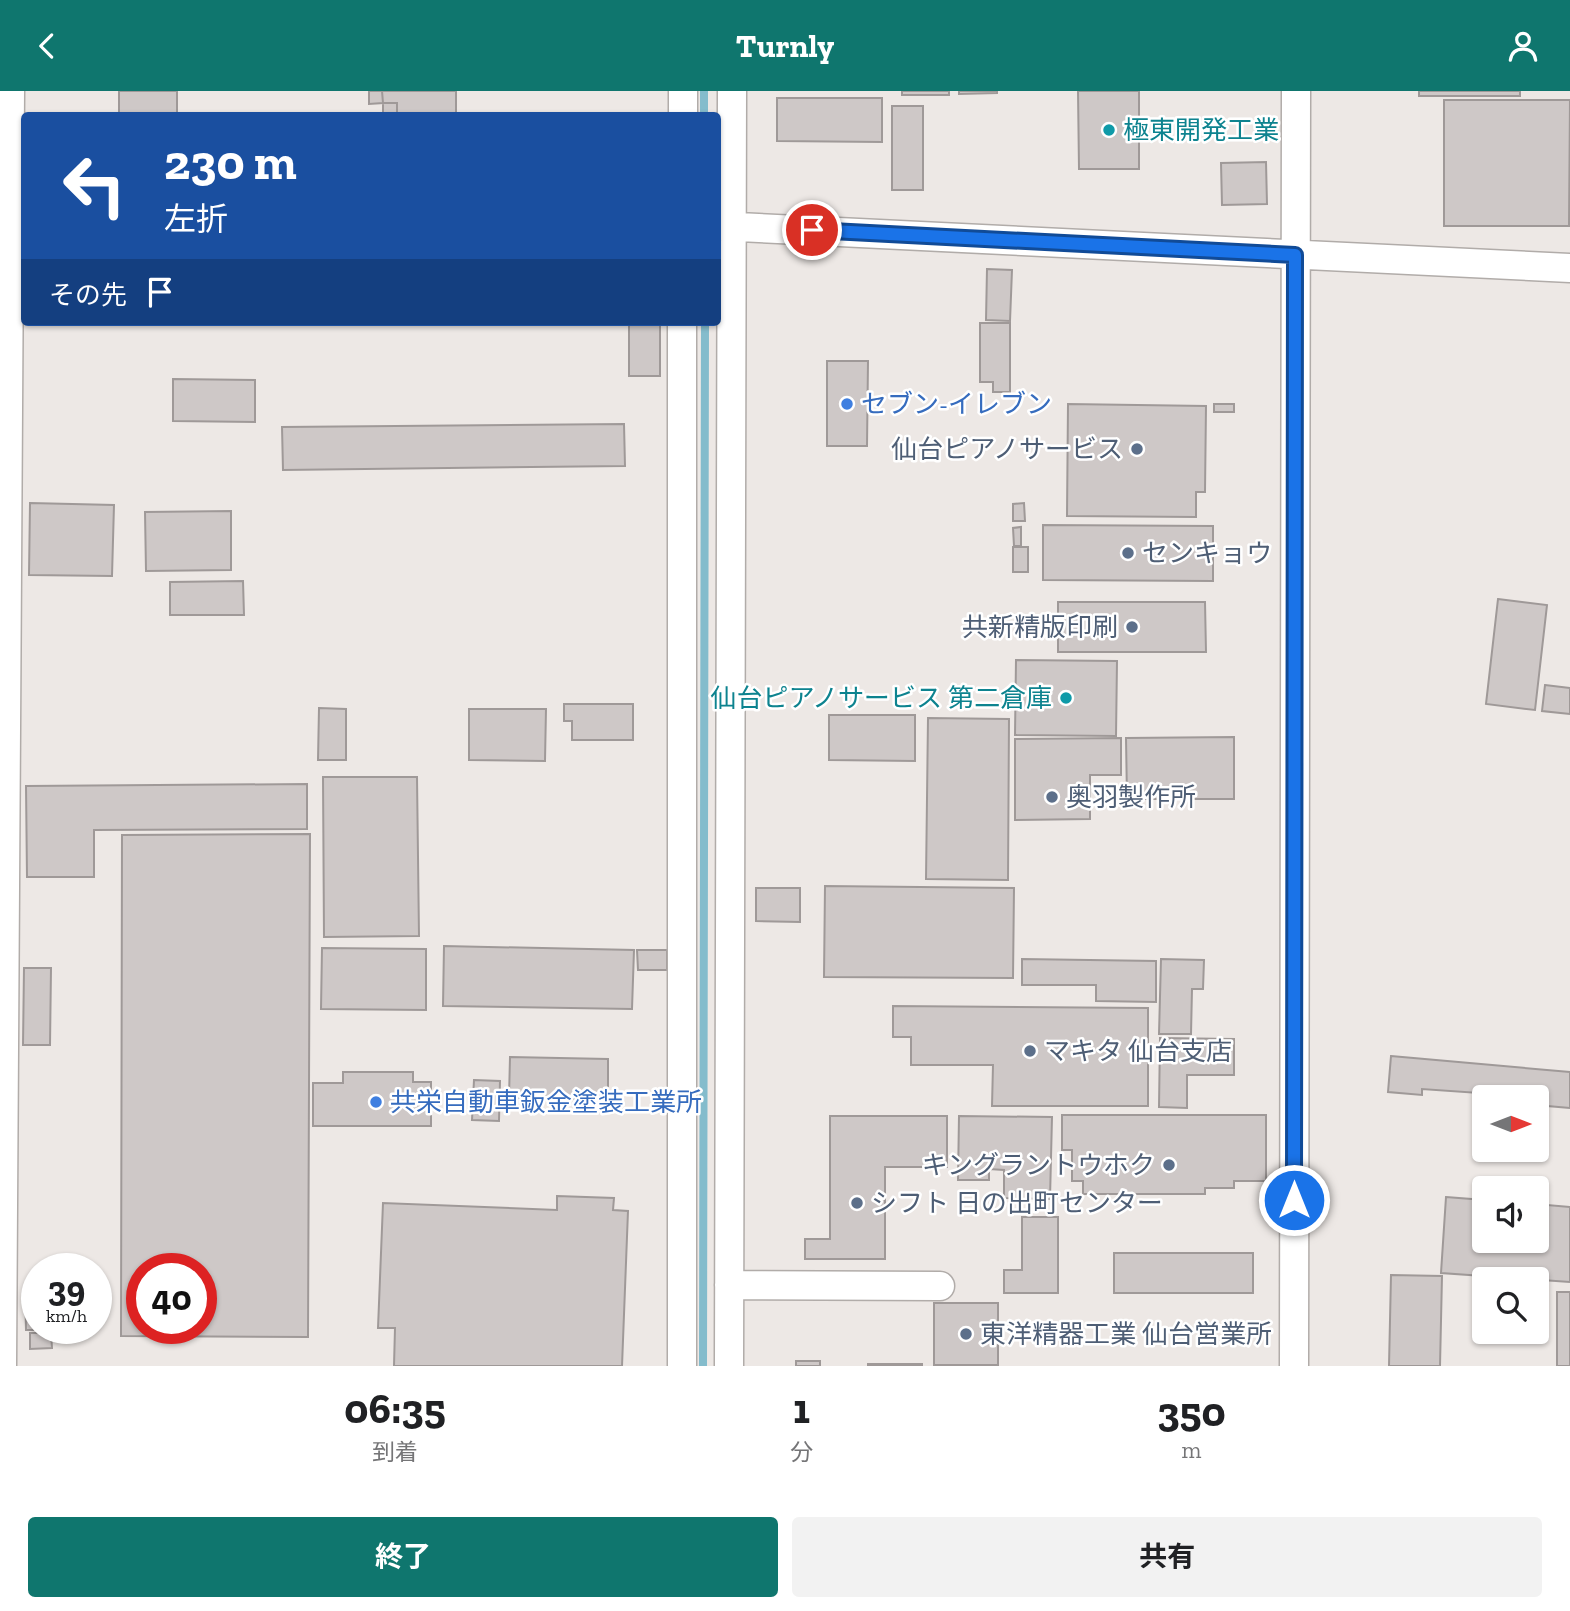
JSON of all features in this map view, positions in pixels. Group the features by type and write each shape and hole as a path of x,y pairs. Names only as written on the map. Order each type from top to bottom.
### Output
{"street":[{"path":"2,1366 12,193 10,91"},
{"path":"683,91 683,112"},
{"path":"729,1366 725,226 732,91"},
{"path":"1294,1366 1296,91"},
{"path":"725,226 1570,268"},
{"path":"682,326 682,1366"},
{"path":"729,1285 940,1286"}],"building":[{"path":"119,91 177,91 177,112 119,112"},
{"path":"369,91 382,91 383,103 369,104"},
{"path":"382,91 456,91 456,112 397,112 397,103 383,103"},
{"path":"902,91 949,91 949,95 902,95"},
{"path":"959,91 997,91 997,93 959,94"},
{"name":"極東開発工業","path":"1078,91 1139,91 1139,169 1079,169"},
{"path":"1419,91 1520,91 1520,96 1419,96"},
{"path":"777,98 882,98 882,142 777,141"},
{"path":"1444,100 1570,100 1569,226 1444,226"},
{"path":"383,103 397,103 397,112 383,112"},
{"path":"892,106 923,106 923,190 892,190"},
{"path":"1266,162 1267,204 1222,205 1221,163"},
{"path":"987,269 1012,270 1010,321 986,320"},
{"path":"980,323 1010,323 1010,392 993,392 993,382 980,382"},
{"path":"629,326 660,326 660,376 629,376"},
{"name":"セブン-イレブン","path":"827,361 868,361 867,446 827,446"},
{"path":"173,379 255,380 255,422 173,421"},
{"name":"仙台ピアノサービス","path":"1068,404 1206,406 1205,492 1196,492 1196,517 1067,516"},
{"path":"1214,404 1234,404 1234,412 1214,412"},
{"path":"624,424 625,466 283,470 282,427"},
{"path":"30,503 114,505 112,576 29,575"},
{"path":"1024,503 1025,521 1013,521 1013,504"},
{"path":"231,511 231,570 146,571 145,512"},
{"name":"センキョウ","path":"1043,525 1213,526 1213,581 1043,580"},
{"path":"1021,527 1021,546 1014,546 1013,528"},
{"path":"1013,547 1028,547 1028,572 1013,572"},
{"path":"243,581 244,615 170,615 170,582"},
{"path":"1498,599 1547,605 1535,710 1486,704"},
{"name":"共新精版印刷","path":"1058,602 1205,602 1206,652 1058,652"},
{"name":"仙台ピアノサービス 第二倉庫","path":"1016,660 1117,661 1116,736 1015,735"},
{"path":"1545,685 1570,688 1570,714 1542,711"},
{"path":"564,704 633,704 633,740 572,740 572,721 564,721"},
{"path":"319,708 346,709 346,760 318,760"},
{"path":"469,709 546,709 545,761 469,760"},
{"path":"829,715 915,715 915,761 829,760"},
{"path":"928,718 1009,719 1008,880 926,879"},
{"path":"1234,737 1234,799 1127,799 1126,738"},
{"name":"奥羽製作所","path":"1121,738 1121,775 1090,775 1090,819 1015,820 1015,739"},
{"path":"323,777 417,777 419,936 324,937"},
{"path":"307,784 307,829 94,830 94,877 27,877 26,786"},
{"path":"310,834 308,1337 217,1337 217,1253 126,1253 126,1336 121,1336 122,835"},
{"path":"825,886 1014,888 1013,978 824,977"},
{"path":"756,888 800,888 800,922 756,921"},
{"path":"444,946 634,950 632,1009 443,1006"},
{"path":"322,948 426,949 426,1010 321,1009"},
{"path":"637,950 667,950 667,970 638,970"},
{"path":"1022,959 1156,961 1156,1002 1096,1001 1096,985 1022,985"},
{"path":"1161,959 1204,960 1203,989 1192,989 1191,1034 1159,1034"},
{"path":"24,968 51,968 50,1045 23,1045"},
{"name":"マキタ 仙台支店","path":"893,1006 1148,1008 1148,1106 992,1106 993,1065 911,1065 911,1037 893,1037"},
{"path":"1160,1038 1234,1039 1234,1075 1187,1075 1187,1108 1159,1107"},
{"path":"1391,1056 1570,1072 1570,1108 1549,1106 1549,1085 1472,1085 1472,1093 1422,1089 1422,1095 1388,1092"},
{"path":"510,1057 608,1059 608,1099 509,1098"},
{"path":"343,1072 413,1072 413,1082 431,1082 431,1126 313,1126 313,1083 343,1083"},
{"path":"474,1080 500,1081 499,1121 472,1120"},
{"name":"キングラントウホク","path":"1062,1115 1266,1115 1266,1181 1234,1181 1234,1188 1205,1188 1205,1194 1083,1194 1083,1181 1072,1181 1072,1150 1062,1150"},
{"name":"シフト 日の出町センター","path":"830,1116 947,1116 947,1167 885,1167 885,1259 805,1259 805,1239 830,1239"},
{"path":"959,1116 1052,1117 1050,1199 1004,1198 1004,1170 989,1169 989,1180 958,1180"},
{"path":"557,1196 614,1198 613,1210 628,1211 622,1366 394,1366 395,1328 378,1328 383,1203 557,1210"},
{"path":"1446,1197 1472,1199 1472,1253 1549,1253 1549,1205 1570,1207 1570,1282 1549,1281 1549,1267 1472,1267 1472,1275 1441,1273"},
{"path":"1022,1217 1058,1217 1058,1293 1004,1293 1004,1270 1022,1270"},
{"path":"1114,1253 1253,1253 1253,1293 1114,1293"},
{"path":"1391,1275 1442,1276 1440,1366 1389,1366"},
{"path":"1557,1292 1570,1292 1570,1366 1557,1366"},
{"name":"東洋精器工業 仙台営業所","path":"934,1303 998,1303 998,1365 934,1365"},
{"path":"30,1344 52,1344 52,1348 30,1349"},
{"path":"796,1361 820,1361 820,1366 796,1366"},
{"path":"922,1364 922,1366 868,1366"}],"waterway":[{"path":"704,91 704,112"},
{"path":"703,1366 705,326"}],"place":[{"name":"極東開発工業","path":"1109,130"},
{"name":"セブン-イレブン","path":"847,404"},
{"name":"仙台ピアノサービス","path":"1137,449"},
{"name":"センキョウ","path":"1128,553"},
{"name":"共新精版印刷","path":"1132,627"},
{"name":"仙台ピアノサービス 第二倉庫","path":"1066,698"},
{"name":"奥羽製作所","path":"1052,797"},
{"name":"マキタ 仙台支店","path":"1030,1051"},
{"name":"共栄自動車鈑金塗装工業所","path":"376,1102"},
{"name":"キングラントウホク","path":"1169,1165"},
{"name":"シフト 日の出町センター","path":"857,1203"},
{"name":"東洋精器工業 仙台営業所","path":"966,1334"}],"route":[{"path":"812,230 1295,255 1294,1200"}]}
